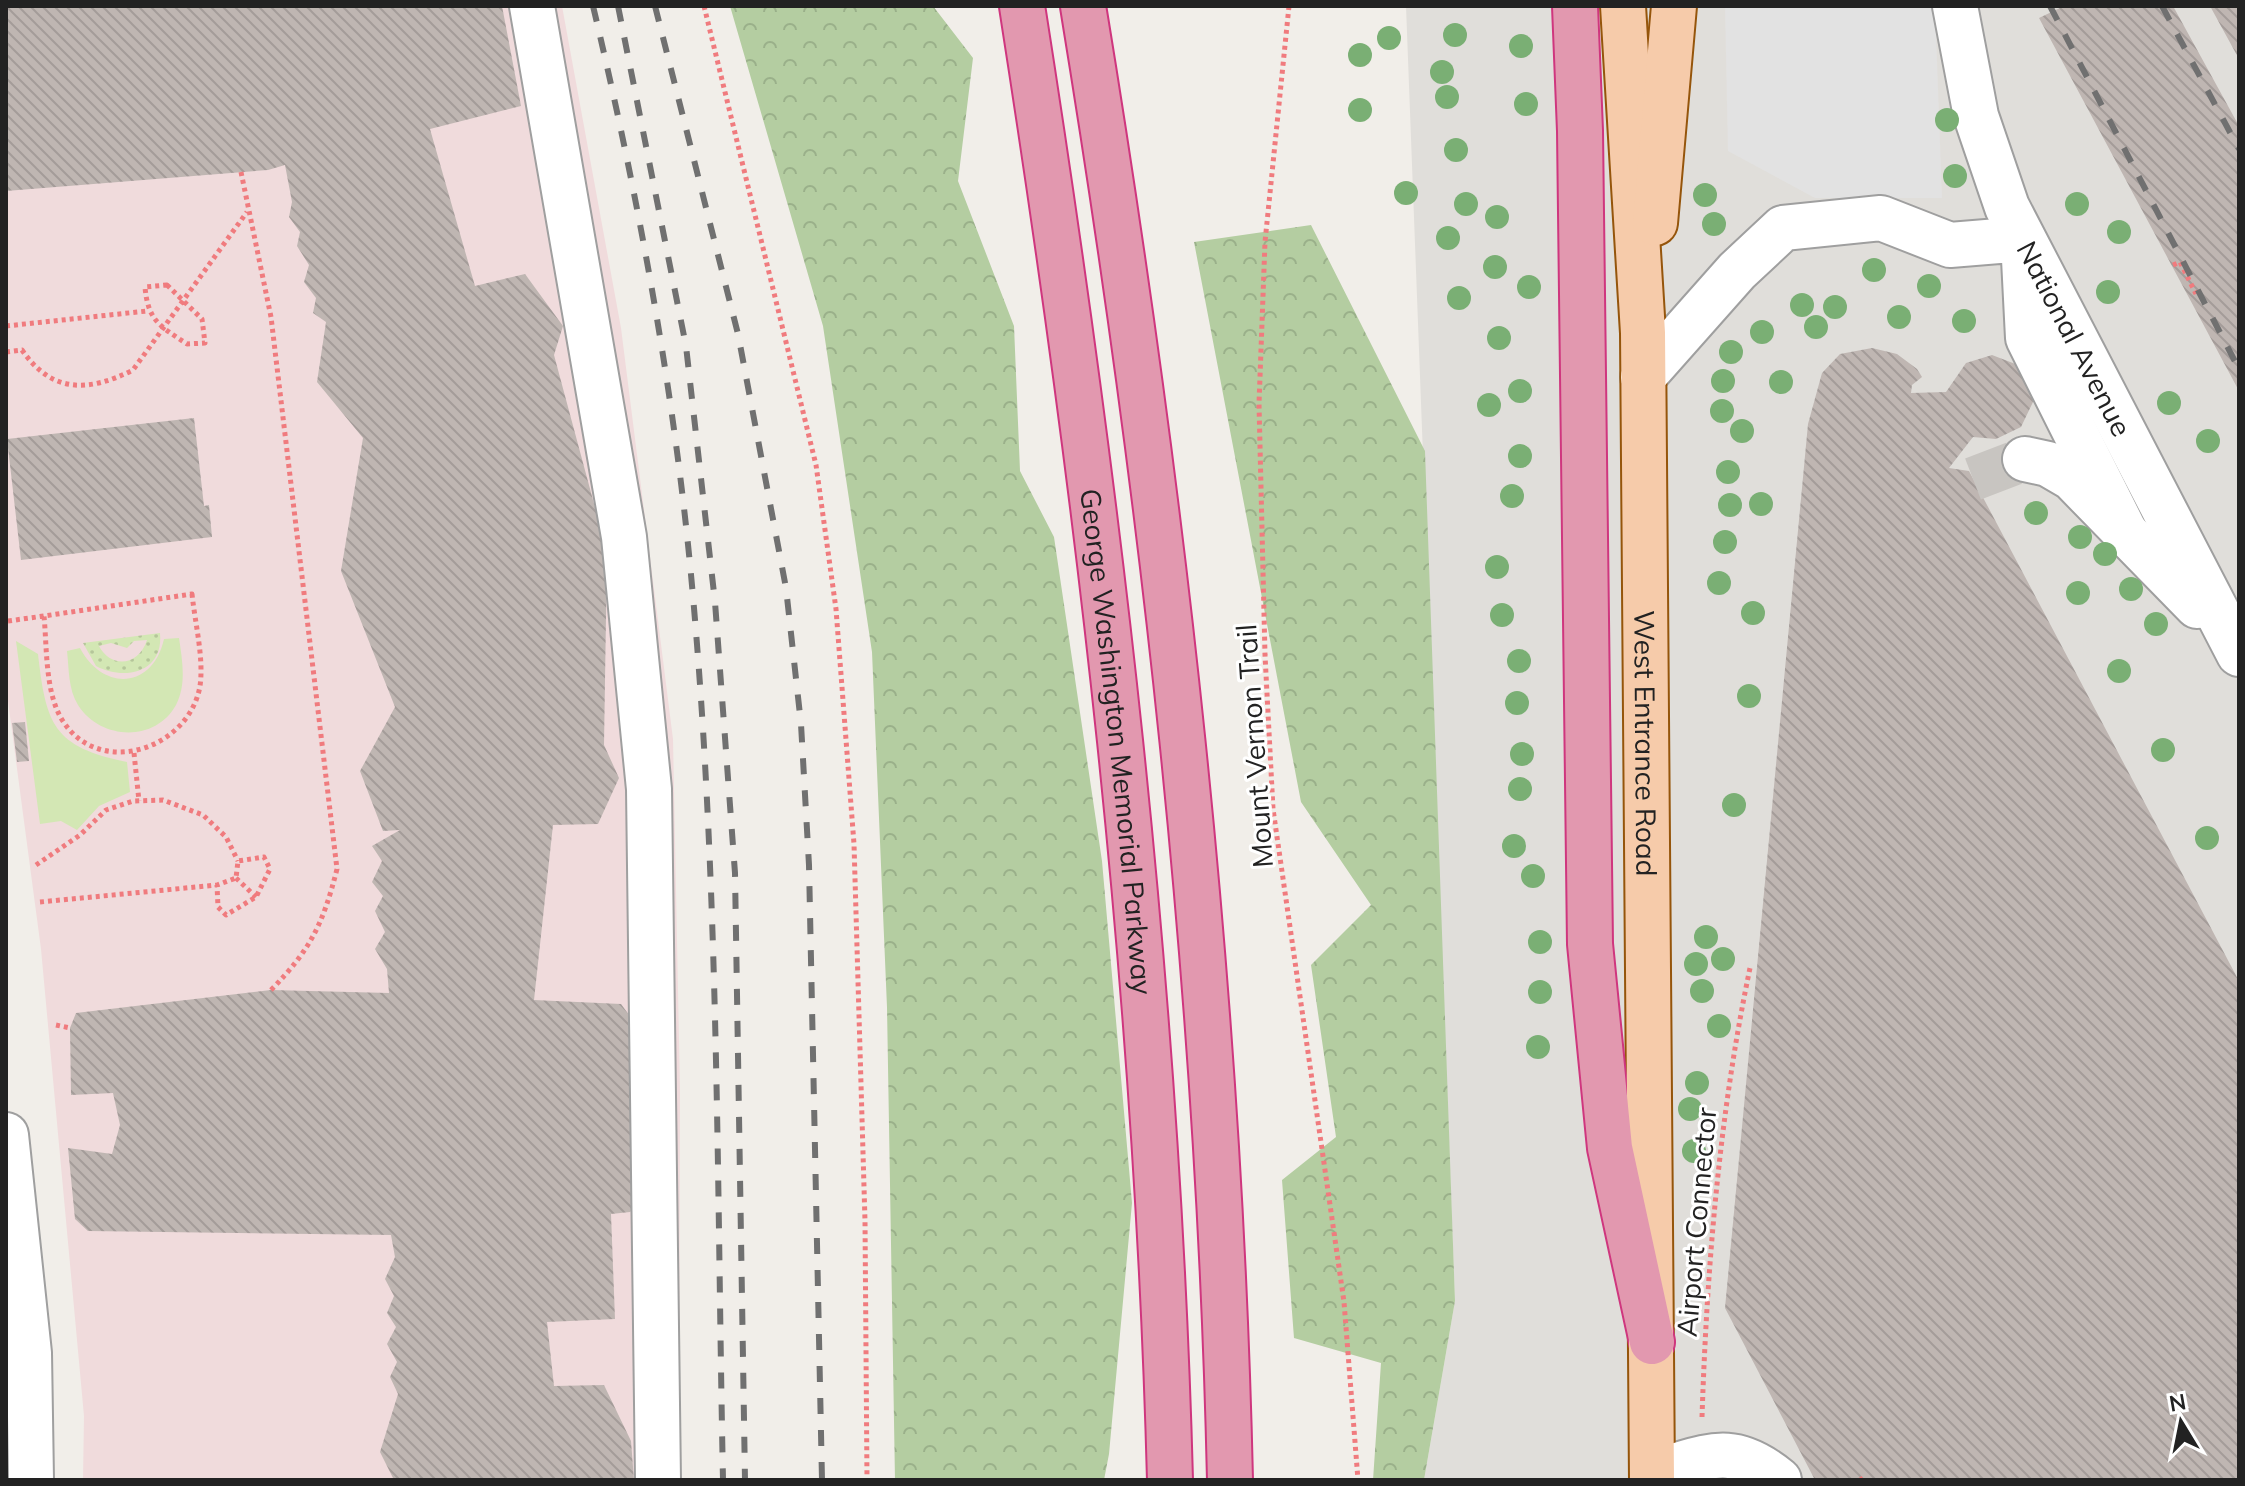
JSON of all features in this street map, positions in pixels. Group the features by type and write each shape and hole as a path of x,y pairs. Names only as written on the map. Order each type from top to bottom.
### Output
{"highway":[{"name":"George Washington Memorial Parkway","path":"1022,6 1079,379 1124,762 1148,1028 1170,1480"},
{"path":"1083,6 1109,164 1162,558 1196,880 1223,1283 1230,1480"},
{"path":"1104,6 1109,164"},
{"path":"1575,6 1580,131 1590,944 1610,1148 1652,1342"}],"main road":[{"name":"West Entrance Road","path":"1623,6 1643,333 1652,1476"},
{"path":"1654,6 1663,143"},
{"path":"1643,333 1674,6"}],"street":[{"path":"532,6 624,537 649,789 658,1480"},
{"name":"National Avenue","path":"1955,6 1961,50 1981,130 2023,239 2239,654"},
{"path":"1643,377 1737,271 1783,228 1881,218 1950,245 2023,239 2028,338 2124,530"},
{"path":"2025,459 2048,464 2072,478 2239,654"},
{"path":"6,1135 29,1353 18,1423 31,1480"},
{"path":"1652,1476 1729,1453 1758,1463 1779,1480"}],"path":[{"path":"704,6 816,465 836,609 854,859 865,1221 867,1480"},
{"name":"Mount Vernon Trail","path":"1289,6 1265,242 1259,404 1265,655 1273,809 1344,1302 1358,1480"},
{"path":"241,172 271,317 337,869 324,920 291,969 271,990"},
{"path":"6,352 22,350 33,367 52,379 79,387 106,383 133,370 161,327 183,302 247,212"},
{"path":"2173,265 2180,262 2196,294"},
{"path":"167,285 183,302 202,319 205,343 187,344 161,327 147,311 145,287 167,285"},
{"path":"6,326 147,311"},
{"path":"8,621 192,594 200,685 192,708 177,730 156,745 134,753 108,751 84,742 61,718 53,693 44,616"},
{"path":"134,753 139,801"},
{"path":"36,865 80,835 106,810 139,801 163,800 203,815 226,837 238,861 236,878"},
{"path":"217,885 218,907 226,915 256,897 270,869 264,857 238,861"},
{"path":"40,902 217,885 236,878"},
{"path":"236,878 256,897"},
{"name":"Airport Connector","path":"1708,1458 1701,1436 1706,1296 1734,1043 1750,968"},
{"path":"56,1025 70,1028"}],"shaded area":[{"path":"6,6 562,6 621,328 673,739 680,1090 679,1480 83,1480 84,1416 41,949 6,686"},
{"path":"1406,6 2239,6 2239,1480 1424,1480 1455,1301"},
{"path":"1725,6 1935,6 1942,198 1815,198 1728,151"}],"green space":[{"path":"730,6 933,6 973,58 958,181 1014,326 1020,471 1054,537 1102,861 1132,1203 1104,1480 895,1480 887,1007 872,652 823,326"},
{"path":"1311,225 1425,451 1455,1301 1424,1480 1373,1480 1381,1363 1294,1338 1282,1180 1336,1137 1311,965 1371,905 1301,802 1194,242"},
{"path":"160,633 156,657 149,665 130,673 107,671 96,666 83,643","holes":["147,640 143,649 131,659 117,661 99,646 111,643 127,648 134,641"]},
{"path":"179,638 182,689 176,705 155,726 142,731 113,730 88,717 78,705 71,685 67,651 80,648 101,672 126,679 149,668 158,656 164,639"},
{"path":"16,641 38,654 50,715 68,740 83,749 127,762 130,792 99,806 77,830 61,821 40,824"}],"building":[{"path":"6,6 502,6 521,106 430,129 475,286 525,274 563,326 554,355 607,552 604,745 619,778 598,824 553,825 534,1000 621,1004 635,1023 638,1205 630,1212 611,1214 615,1319 547,1322 554,1386 604,1385 631,1441 634,1480 394,1480 380,1452 398,1394 390,1377 397,1362 387,1344 396,1327 387,1313 394,1296 385,1279 395,1257 391,1235 88,1231 75,1219 68,1148 112,1154 120,1125 113,1093 71,1095 70,1028 76,1013 271,990 389,993 387,969 375,949 385,932 375,911 383,896 372,882 382,861 372,846 400,830 383,831 360,771 395,707 341,571 363,438 317,382 326,322 313,313 316,298 304,282 309,265 297,246 300,232 289,217 292,202 285,165 268,170 6,191"},
{"path":"2064,6 2173,6 2239,126 2239,391 2039,18"},
{"path":"2210,6 2239,6 2239,59"},
{"path":"1872,348 1897,354 1917,369 1922,377 1912,385 1911,393 1946,392 1966,363 1992,355 2018,365 2032,388 2033,402 2021,427 1996,439 1973,437 1949,468 1969,471 2239,981 2239,1480 1815,1480 1725,1308 1808,424 1822,373 1840,354"},
{"path":"194,418 204,506 209,505 212,537 21,560 7,439"},
{"path":"25,722 29,761 17,762 12,723"}],"tunnel":[{"path":"1973,479 2025,459"}],"railway":[{"path":"593,6 655,306 678,457 694,608 713,935 723,1480"},
{"path":"618,6 686,346 715,602 735,873 745,1480"},
{"path":"655,6 738,334 786,588 801,724 809,865 822,1480"},
{"path":"2050,6 2239,369"},
{"path":"2162,6 2239,149"}]}
